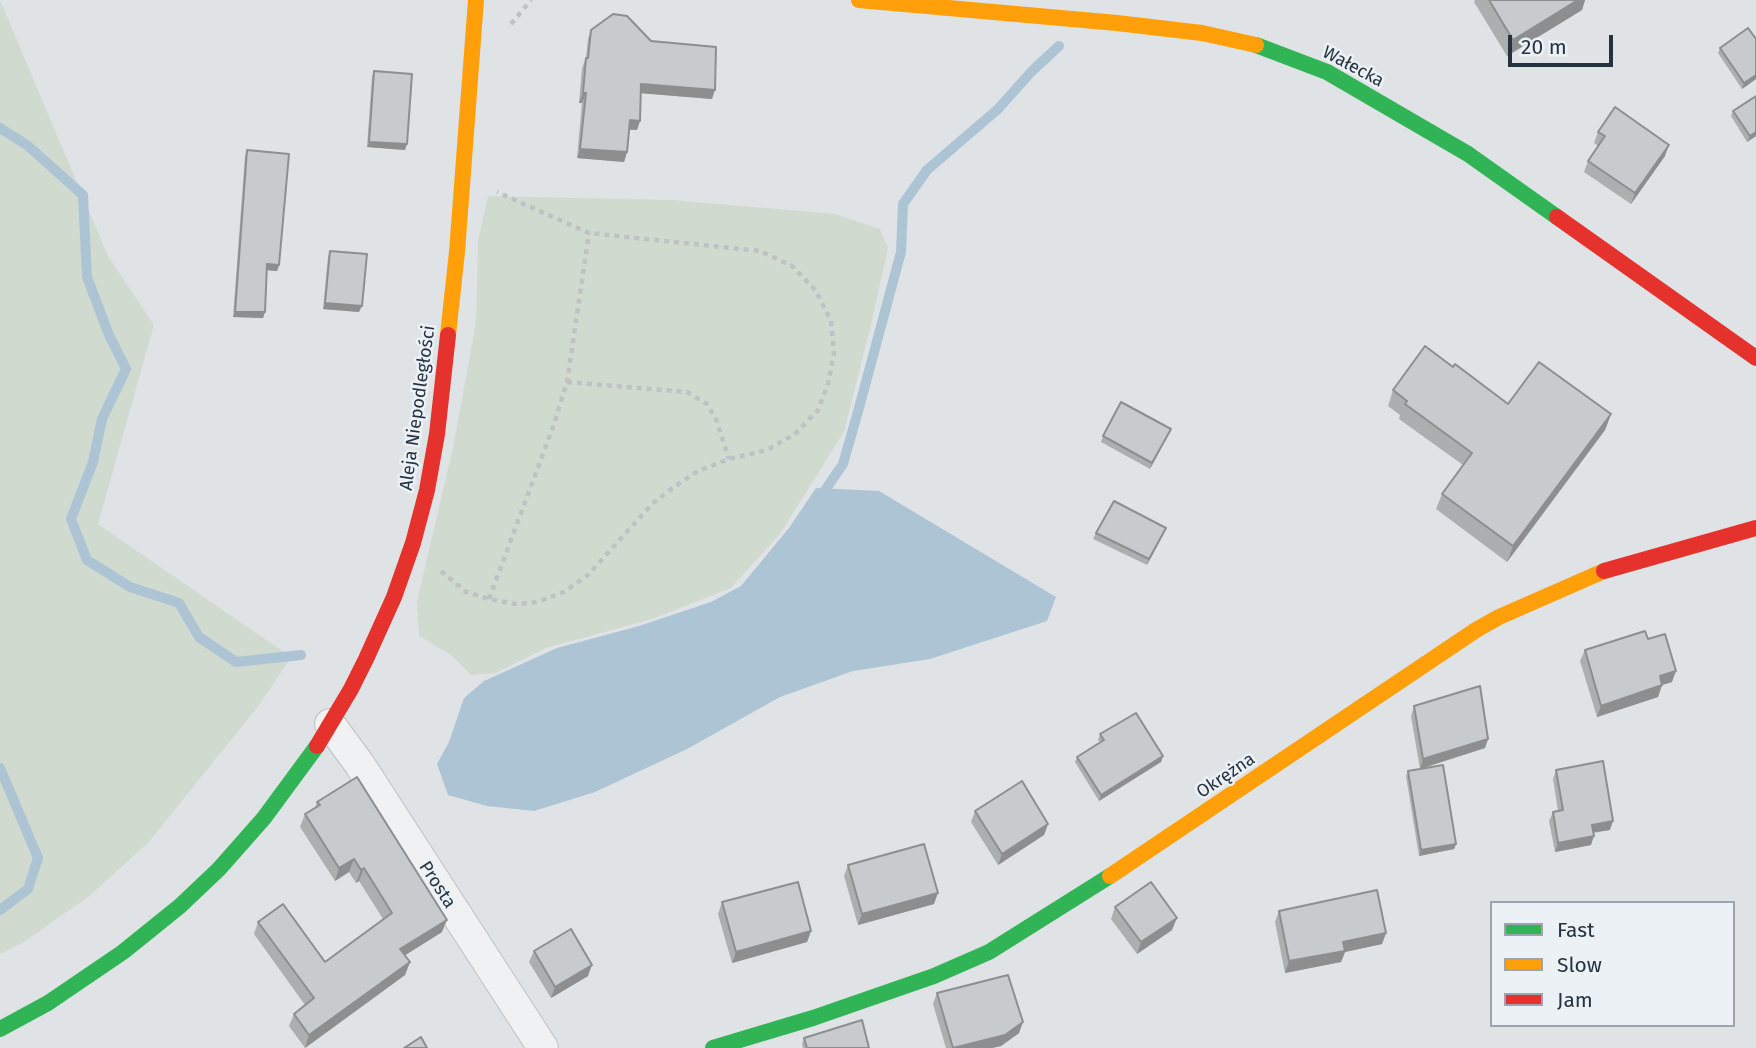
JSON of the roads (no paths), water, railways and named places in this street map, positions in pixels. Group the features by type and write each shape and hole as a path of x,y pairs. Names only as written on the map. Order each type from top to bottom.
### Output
{"street":[{"name":"Aleja Niepodległości","path":"0,1029 48,1003 115,958 198,890 264,818 307,762 366,659 394,597 413,543 427,491 437,434 448,350 476,0"},
{"name":"Wałecka","path":"859,0 1202,33 1265,47 1327,72 1468,155 1756,359"},
{"name":"Okrężna","path":"713,1048 813,1018 934,976 989,952 1155,848 1386,690 1499,617 1614,567 1756,528"},
{"name":"Prosta","path":"330,724 360,765 542,1048"}],"water":[{"path":"816,488 879,491 1056,597 1047,621 930,659 853,671 780,697 687,749 595,792 534,811 487,806 448,795 437,764 449,742 464,698 484,681 557,648 639,626 711,602 741,586 789,528"}],"waterway":[{"path":"819,499 843,464 859,408 901,252 903,204 927,170 998,109 1059,46"},
{"path":"0,128 27,145 83,195 87,277 109,335 126,369 102,419 93,462 71,519 87,560 130,587 179,603 199,637 236,662 301,655"},
{"path":"0,768 38,858 28,889 0,910"}]}
